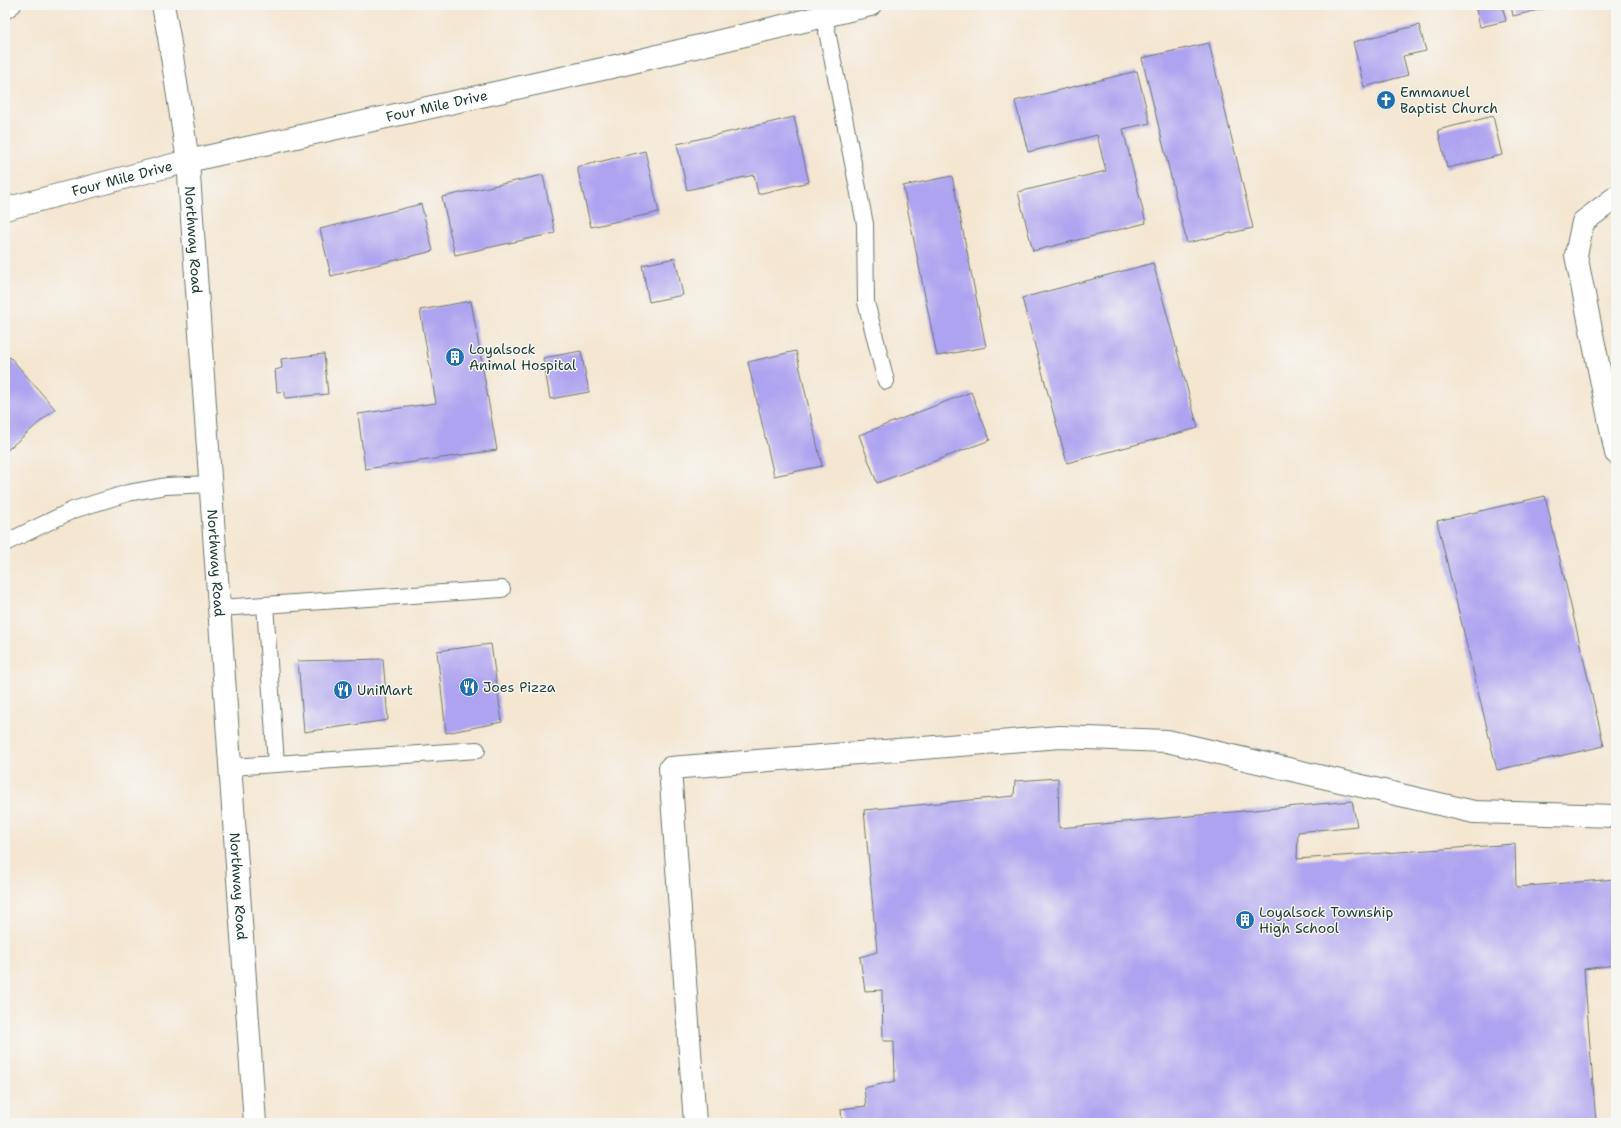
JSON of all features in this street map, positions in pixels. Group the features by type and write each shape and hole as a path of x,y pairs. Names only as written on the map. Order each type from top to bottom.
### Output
{"street":[{"name":"Northway Road","path":"163,5 170,37 188,161 255,1123"},
{"name":"Four Mile Drive","path":"5,210 188,161 616,66 870,5"},
{"path":"1616,197 1583,222 1576,255 1616,453"},
{"path":"695,1123 670,768 1060,737 1168,741 1474,812 1616,816"}],"lane":[{"path":"5,11 13,5"},
{"path":"824,16 865,224 866,302 886,381"},
{"path":"5,543 73,510 128,493 166,486 210,484"},
{"path":"219,608 502,589"},
{"path":"265,605 276,764"},
{"path":"230,767 477,750"}],"building":[{"path":"1475,5 1502,5 1506,21 1480,27"},
{"path":"1511,5 1555,5 1555,6 1513,16"},
{"path":"1419,25 1426,51 1403,56 1408,75 1364,87 1353,42"},
{"path":"1209,43 1253,228 1187,243 1142,58"},
{"path":"1137,71 1150,123 1123,129 1146,223 1033,251 1018,192 1106,171 1097,135 1028,152 1015,101"},
{"path":"1493,116 1502,155 1447,168 1438,130"},
{"path":"794,117 809,182 758,194 754,175 687,190 677,144"},
{"path":"645,151 659,212 591,227 577,167"},
{"path":"543,175 555,233 455,255 442,197"},
{"path":"952,176 986,347 937,356 903,186"},
{"path":"421,204 433,251 331,276 320,229"},
{"path":"675,258 683,295 649,302 642,265"},
{"path":"1153,263 1198,428 1067,463 1022,298"},
{"name":"Loyalsock Animal Hospital","path":"471,301 497,450 365,469 358,414 436,403 420,310"},
{"path":"581,351 589,392 550,399 543,358"},
{"path":"796,351 822,466 774,476 748,362"},
{"path":"324,354 328,394 285,398 285,391 277,392 275,370 282,368 281,359"},
{"path":"10,357 55,409 5,452 5,361"},
{"path":"971,392 990,440 877,483 859,435"},
{"path":"1545,496 1604,746 1497,770 1437,521"},
{"name":"Joes Pizza","path":"491,644 502,722 446,733 437,651"},
{"name":"UniMart","path":"383,659 388,720 304,732 298,661"},
{"name":"Loyalsock Township High School","path":"1058,778 1059,828 1352,801 1357,826 1298,832 1297,859 1515,844 1516,887 1616,879 1616,965 1584,969 1596,1123 842,1123 841,1109 866,1106 864,1088 895,1081 894,1041 883,1041 882,990 865,991 860,957 877,952 864,810 1014,796 1015,781"}],"place":[{"name":"Emmanuel Baptist Church","path":"1386,100"},
{"name":"Loyalsock Animal Hospital","path":"455,357"},
{"name":"Joes Pizza","path":"469,687"},
{"name":"UniMart","path":"343,690"},
{"name":"Loyalsock Township High School","path":"1245,920"}]}
